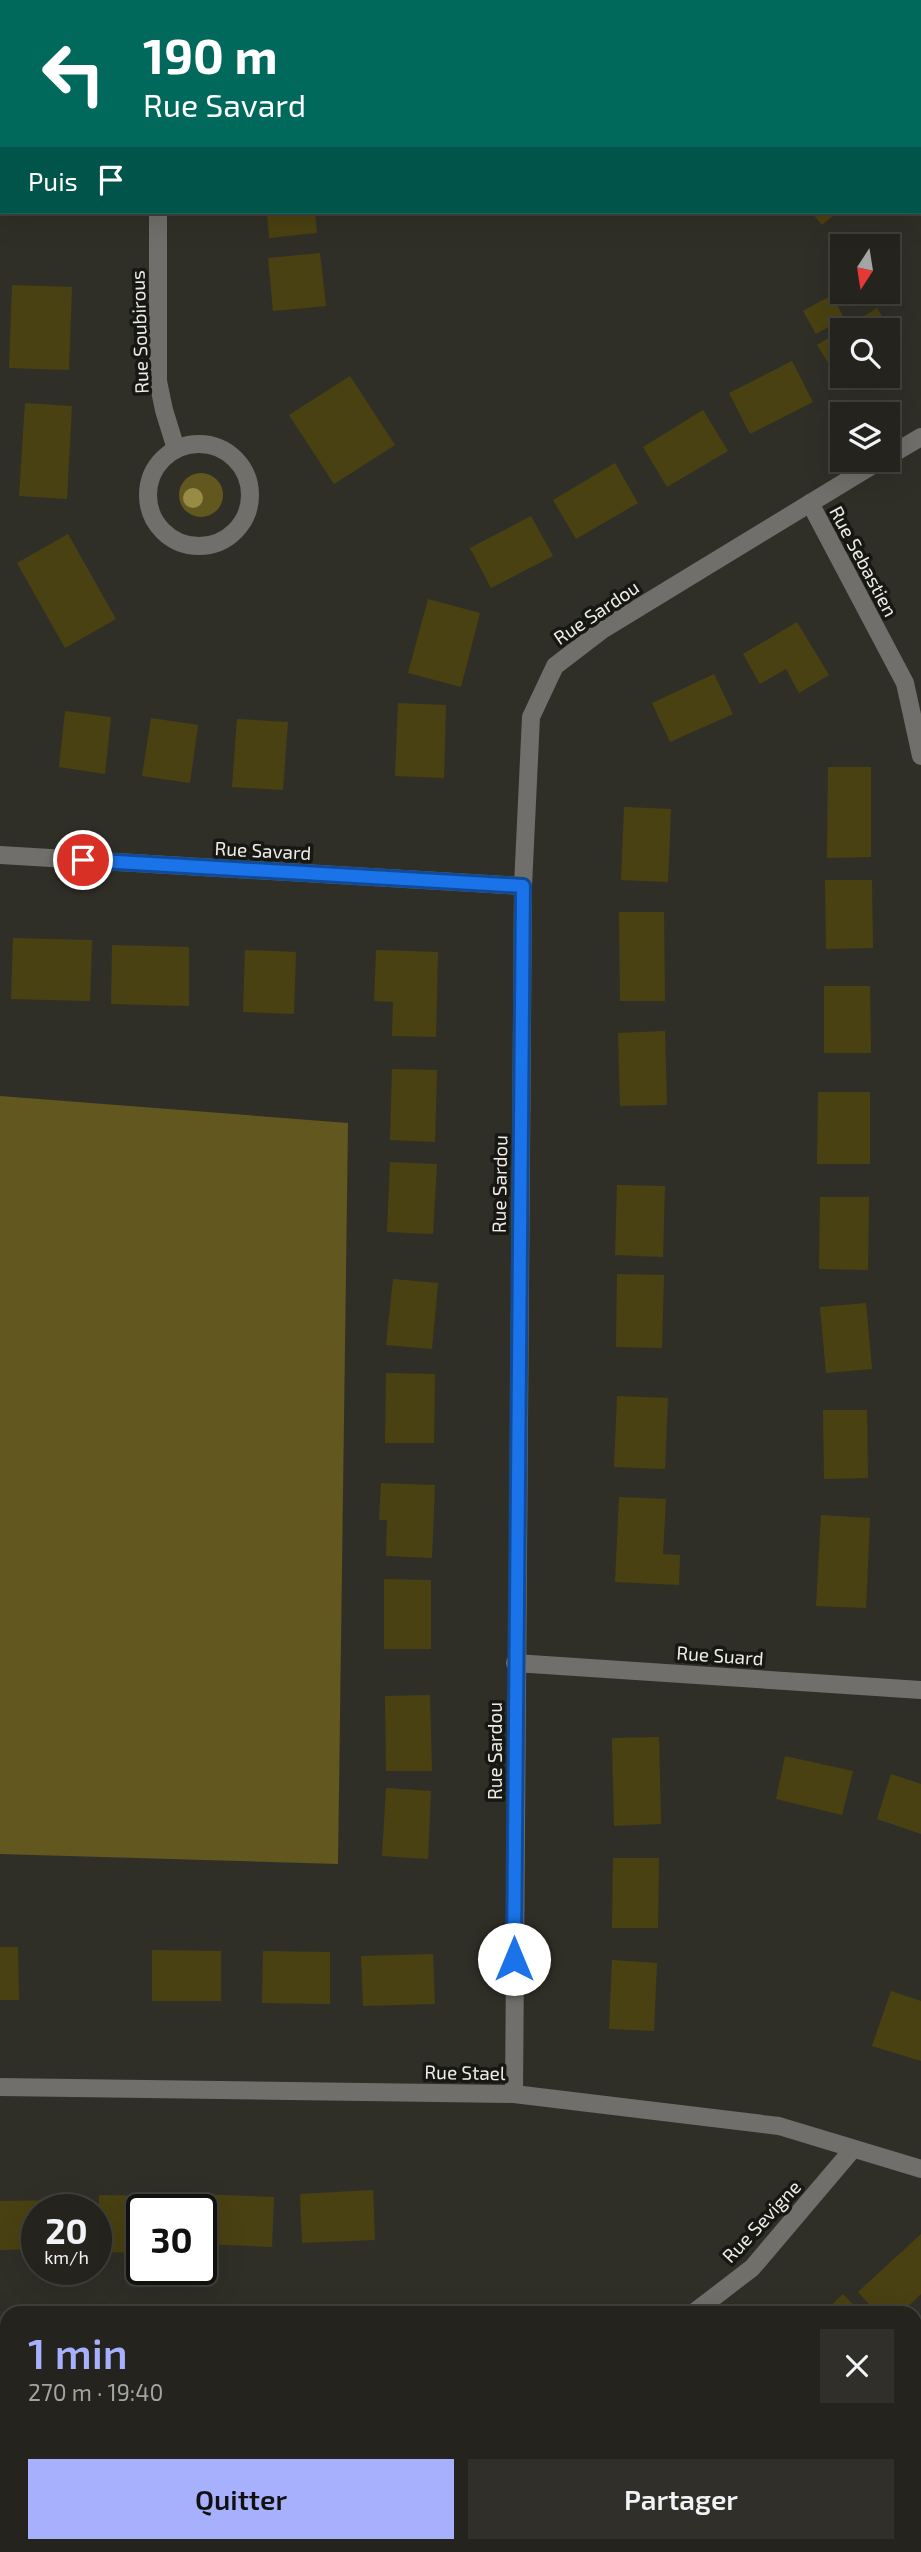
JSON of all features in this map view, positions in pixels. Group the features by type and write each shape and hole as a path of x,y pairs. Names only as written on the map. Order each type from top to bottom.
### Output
{"street":[{"name":"Rue Soubirous","path":"158,214 158,381 176,449"},
{"path":"900,449 921,437"},
{"path":"195,444 215,446 232,456 244,471 250,490 248,510 238,527 223,540 204,545 184,543 166,533 154,518 148,499 150,479 160,462 176,449 195,444"},
{"name":"Rue Sardou","path":"514,2094 515,1663 523,886 531,717 555,666 602,630 861,472"},
{"name":"Rue Sebastien","path":"810,503 905,683 921,756"},
{"name":"Rue Savard","path":"0,855 523,886"},
{"name":"Rue Suard","path":"515,1663 921,1690"},
{"name":"Rue Stael","path":"0,2087 514,2094 779,2126 921,2169"},
{"name":"Rue Sevigne","path":"702,2306 752,2268 853,2149"}],"shaded area":[{"path":"201,473 210,474 217,479 222,486 222,504 217,511 210,516 201,517 192,516 185,511 180,504 179,495 180,486 185,479 192,474"},
{"path":"0,1096 348,1123 338,1864 0,1854"}],"building":[{"path":"267,214 315,214 317,233 269,238"},
{"path":"813,214 836,214 822,225"},
{"path":"320,253 326,306 273,311 268,258"},
{"path":"12,285 72,287 69,370 9,368"},
{"path":"830,296 830,304 837,304 844,318 830,318 830,326 816,334 803,311"},
{"path":"877,308 883,318 861,318"},
{"path":"830,337 830,366 817,345"},
{"path":"792,361 813,402 750,434 729,393"},
{"path":"350,376 395,445 334,484 289,415"},
{"path":"25,403 72,406 67,499 19,496"},
{"path":"703,410 728,451 667,487 643,447"},
{"path":"615,463 638,503 576,539 553,500"},
{"path":"531,516 553,556 491,588 470,548"},
{"path":"68,534 116,619 65,648 17,563"},
{"path":"428,599 480,613 461,687 408,673"},
{"path":"797,622 829,675 799,693 786,669 760,684 743,654"},
{"path":"714,674 733,714 670,742 652,703"},
{"path":"398,703 446,705 444,778 395,776"},
{"path":"65,711 111,717 105,774 59,767"},
{"path":"151,718 198,725 190,783 142,776"},
{"path":"237,719 288,722 283,790 232,787"},
{"path":"828,767 871,767 871,857 827,858"},
{"path":"624,807 671,809 668,882 621,880"},
{"path":"825,880 872,880 873,948 826,949"},
{"path":"619,912 664,912 665,1001 620,1001"},
{"path":"13,938 92,940 90,1001 11,999"},
{"path":"112,945 189,947 189,1006 111,1004"},
{"path":"245,950 296,952 294,1014 243,1012"},
{"path":"376,950 438,952 436,1037 392,1036 393,1002 374,1001"},
{"path":"824,986 870,986 871,1053 824,1053"},
{"path":"665,1031 667,1105 620,1106 618,1033"},
{"path":"392,1069 437,1070 435,1142 390,1140"},
{"path":"818,1092 870,1092 870,1164 817,1164"},
{"path":"390,1162 437,1164 433,1234 387,1232"},
{"path":"617,1185 665,1186 663,1257 615,1255"},
{"path":"820,1197 869,1197 868,1270 819,1269"},
{"path":"617,1274 664,1275 662,1348 616,1347"},
{"path":"393,1279 438,1283 432,1349 386,1345"},
{"path":"866,1303 872,1369 826,1373 820,1307"},
{"path":"386,1373 435,1374 434,1443 385,1443"},
{"path":"617,1396 668,1398 665,1469 614,1467"},
{"path":"823,1410 867,1410 868,1478 824,1479"},
{"path":"381,1483 435,1485 432,1558 386,1556 387,1520 379,1520"},
{"path":"619,1497 666,1499 663,1554 680,1555 679,1585 615,1582"},
{"path":"821,1515 870,1518 866,1608 816,1606"},
{"path":"384,1579 431,1580 431,1649 384,1649"},
{"path":"430,1695 432,1771 386,1771 385,1696"},
{"path":"659,1737 661,1824 614,1826 612,1738"},
{"path":"785,1756 853,1771 842,1815 776,1799"},
{"path":"891,1774 921,1784 921,1834 877,1819"},
{"path":"386,1788 431,1791 428,1859 382,1856"},
{"path":"613,1858 659,1858 658,1928 612,1928"},
{"path":"0,1947 18,1947 19,2000 0,2000"},
{"path":"152,1950 221,1951 221,2001 152,2001"},
{"path":"263,1951 330,1952 330,2004 262,2003"},
{"path":"433,1954 435,2004 363,2006 361,1956"},
{"path":"612,1960 657,1963 654,2031 609,2029"},
{"path":"891,1991 921,2001 921,2061 872,2046"},
{"path":"373,2190 375,2240 302,2243 300,2194"},
{"path":"112,2195 126,2195 126,2253 112,2252"},
{"path":"217,2195 274,2197 272,2247 217,2245"},
{"path":"0,2201 21,2201 21,2249 0,2250"},
{"path":"921,2234 921,2294 908,2306 871,2306 858,2292"},
{"path":"843,2294 854,2306 830,2306"}],"route":[{"path":"83,860 523,886 514,1959"}]}
